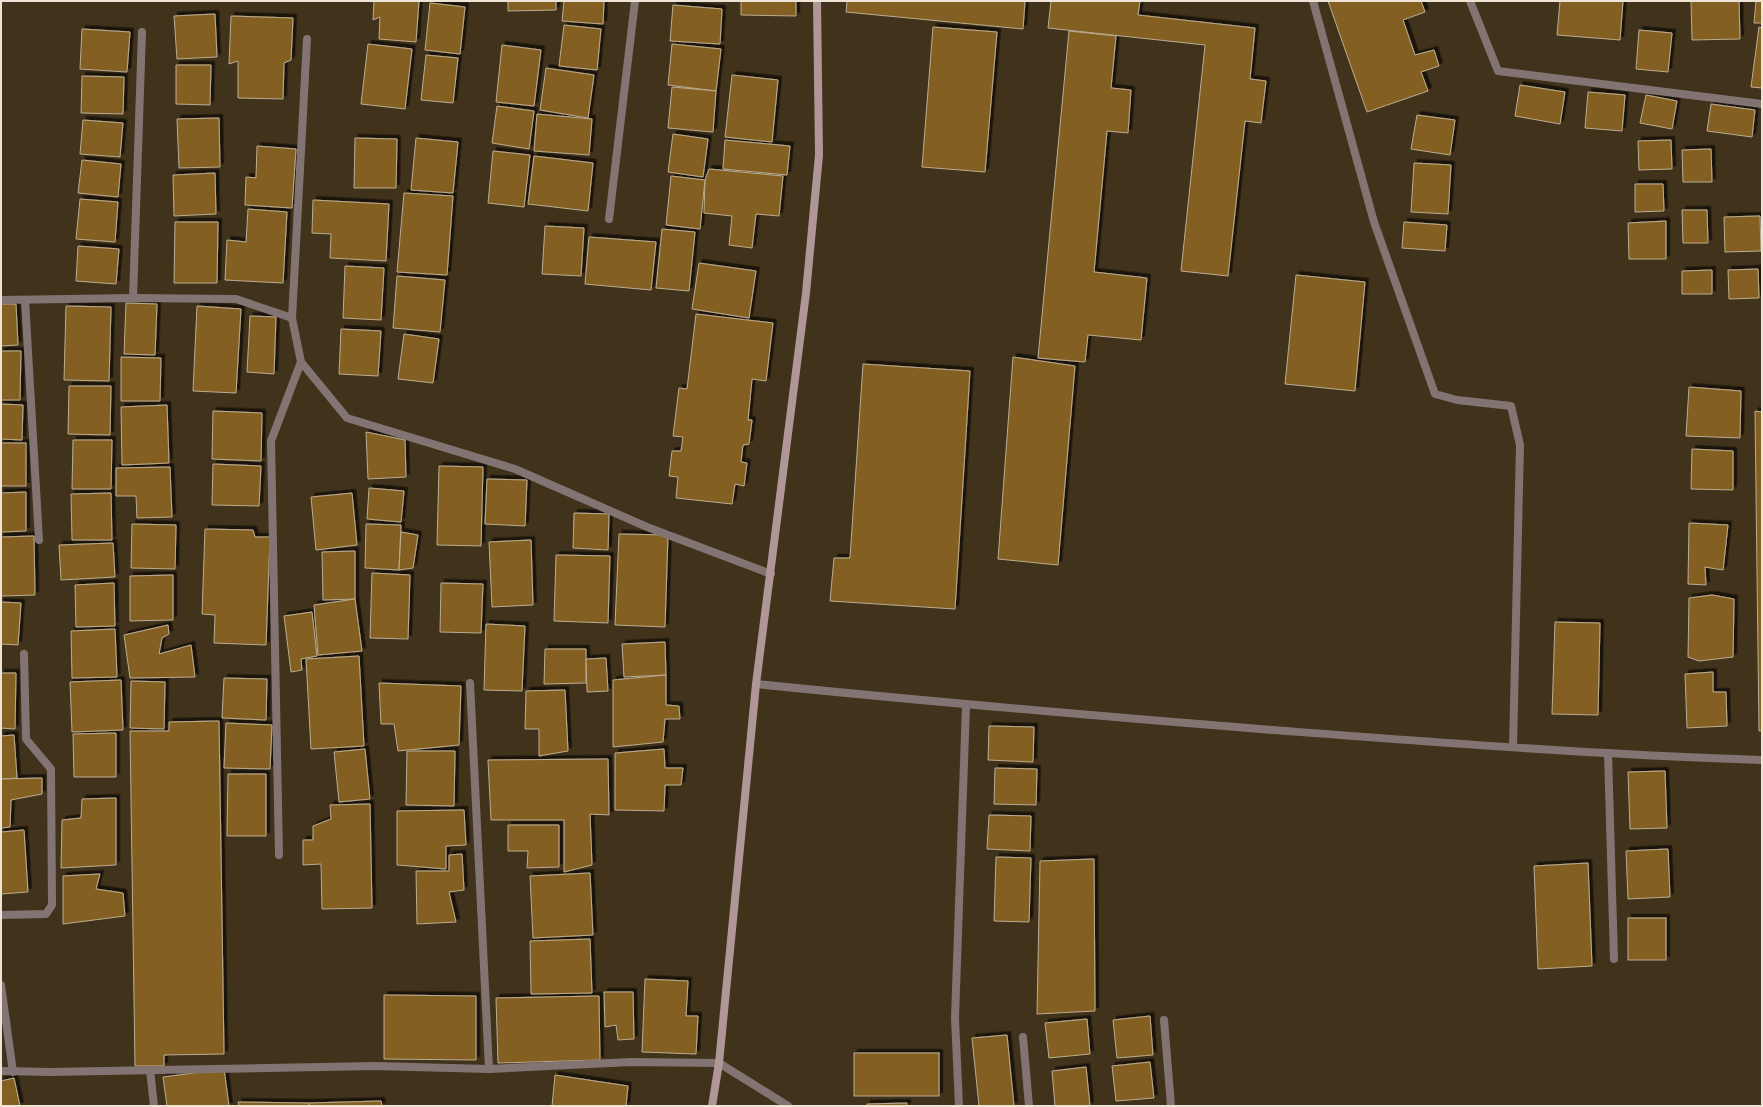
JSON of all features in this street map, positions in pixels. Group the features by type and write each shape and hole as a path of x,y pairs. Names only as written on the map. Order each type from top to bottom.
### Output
{"street":[{"path":"609,219 635,1"},
{"path":"712,1106 718,1063 756,684 806,293 819,154 817,1"},
{"path":"1313,1 1374,222 1435,394 1457,400 1511,406 1520,445 1513,748"},
{"path":"1470,1 1498,71 1762,104"},
{"path":"133,298 142,32"},
{"path":"307,40 292,318 301,362 348,418 515,469 647,526 771,574"},
{"path":"1,300 133,298 236,299 292,318"},
{"path":"25,300 38,540"},
{"path":"279,855 271,441 301,362"},
{"path":"1,915 46,914 52,905 51,769 26,739 24,654"},
{"path":"470,682 489,1069"},
{"path":"756,684 966,706 1513,748 1762,760"},
{"path":"959,1106 955,1018 966,706"},
{"path":"1608,753 1614,959"},
{"path":"1,985 13,1072"},
{"path":"1164,1020 1171,1106"},
{"path":"1023,1037 1029,1106"},
{"path":"1,1071 375,1066 489,1069 631,1062 718,1063 788,1106"},
{"path":"150,1070 154,1106"}],"building":[{"path":"374,1 419,1 416,42 379,39 380,17 373,20"},
{"path":"508,1 556,1 556,10 508,11"},
{"path":"564,1 604,1 603,24 562,21"},
{"path":"741,1 796,1 796,16 741,15"},
{"path":"847,1 1025,1 1023,29 846,12"},
{"path":"1051,1 1140,1 1138,15 1255,28 1250,79 1266,81 1261,123 1245,121 1228,276 1181,271 1205,45 1048,28"},
{"path":"1328,1 1421,1 1425,12 1403,20 1415,55 1434,50 1439,66 1421,72 1428,91 1367,112"},
{"path":"1560,1 1623,1 1620,40 1557,35"},
{"path":"1691,1 1739,1 1740,39 1692,40"},
{"path":"1756,1 1762,1 1762,23 1754,23"},
{"path":"430,3 465,7 460,54 425,50"},
{"path":"673,5 722,9 720,44 670,41"},
{"path":"215,14 217,57 177,59 174,16"},
{"path":"231,16 293,18 291,60 284,63 283,99 238,98 238,61 229,64"},
{"path":"564,25 601,29 597,70 559,66"},
{"path":"933,27 997,32 985,172 922,167"},
{"path":"1759,27 1762,28 1762,88 1751,87"},
{"path":"82,29 130,32 127,72 80,69"},
{"path":"1639,30 1672,33 1668,72 1636,69"},
{"path":"1069,31 1116,36 1111,88 1131,90 1128,133 1107,131 1094,272 1147,278 1141,340 1088,335 1085,362 1038,358"},
{"path":"368,44 412,49 405,109 361,104"},
{"path":"672,44 721,49 716,91 668,85"},
{"path":"502,45 541,50 534,106 496,102"},
{"path":"426,55 458,58 453,103 421,100"},
{"path":"176,65 211,65 210,105 176,104"},
{"path":"546,68 594,75 588,118 540,110"},
{"path":"732,75 778,80 772,142 725,137"},
{"path":"82,76 124,77 123,114 81,113"},
{"path":"1520,85 1565,92 1560,124 1515,116"},
{"path":"672,87 716,91 713,132 668,128"},
{"path":"1588,92 1625,95 1622,131 1585,128"},
{"path":"1646,95 1677,101 1672,129 1640,123"},
{"path":"1711,104 1755,110 1752,137 1707,131"},
{"path":"497,106 534,111 529,149 492,143"},
{"path":"537,114 592,119 589,155 534,151"},
{"path":"1417,115 1455,120 1450,155 1411,149"},
{"path":"219,118 220,167 179,168 177,119"},
{"path":"83,120 123,123 120,157 80,154"},
{"path":"673,134 708,139 703,177 668,172"},
{"path":"355,138 397,139 396,188 354,188"},
{"path":"416,138 458,142 453,193 411,190"},
{"path":"725,140 790,146 787,175 723,169"},
{"path":"1671,140 1672,169 1639,170 1638,141"},
{"path":"257,146 296,149 292,208 245,205 246,177 256,178"},
{"path":"1711,149 1712,182 1683,182 1682,150"},
{"path":"493,151 530,155 524,207 488,203"},
{"path":"534,156 593,163 588,211 528,204"},
{"path":"82,160 121,164 118,197 78,193"},
{"path":"1414,163 1451,165 1448,214 1411,212"},
{"path":"709,169 783,176 779,216 756,214 752,248 729,245 732,216 704,213 705,180"},
{"path":"215,173 216,214 174,216 173,175"},
{"path":"671,176 705,180 700,229 666,225"},
{"path":"1635,184 1663,184 1664,211 1635,212"},
{"path":"404,193 453,196 447,275 397,272"},
{"path":"80,199 118,202 115,242 76,239"},
{"path":"313,200 389,204 386,261 330,258 331,234 312,233"},
{"path":"248,209 287,212 283,283 225,280 227,240 246,242"},
{"path":"1682,210 1707,210 1708,243 1683,243"},
{"path":"1760,216 1761,251 1725,252 1724,217"},
{"path":"1666,221 1666,259 1629,259 1628,223"},
{"path":"175,222 218,222 217,283 174,283"},
{"path":"1404,222 1447,225 1445,251 1402,248"},
{"path":"545,226 584,228 581,276 542,274"},
{"path":"662,229 695,232 689,291 656,288"},
{"path":"589,237 656,242 651,290 585,284"},
{"path":"78,246 119,249 116,284 76,281"},
{"path":"699,263 756,271 749,318 692,309"},
{"path":"345,266 384,268 381,320 343,318"},
{"path":"1758,269 1759,298 1729,299 1728,270"},
{"path":"1712,270 1712,294 1682,294 1682,271"},
{"path":"1296,275 1365,282 1355,391 1285,384"},
{"path":"397,276 445,280 440,332 393,328"},
{"path":"126,303 157,304 155,355 124,354"},
{"path":"1,304 16,304 18,345 1,346"},
{"path":"66,306 111,307 109,381 64,380"},
{"path":"197,306 241,309 236,393 193,391"},
{"path":"696,314 773,323 766,381 752,379 748,420 752,420 749,444 743,445 741,462 747,463 744,486 735,484 732,504 676,498 678,477 669,476 672,451 681,451 683,437 673,436 679,388 687,389"},
{"path":"250,316 276,317 274,374 247,372"},
{"path":"341,329 381,331 378,376 339,374"},
{"path":"404,334 439,339 433,383 398,379"},
{"path":"1,351 21,351 20,400 1,400"},
{"path":"121,357 161,358 160,401 121,401"},
{"path":"1013,357 1075,366 1058,565 998,559"},
{"path":"863,364 970,371 955,609 830,601 834,558 850,558"},
{"path":"69,386 111,386 110,435 68,434"},
{"path":"1689,387 1741,391 1740,438 1686,436"},
{"path":"1,404 23,405 22,440 1,439"},
{"path":"167,405 169,463 122,465 121,407"},
{"path":"213,411 262,413 261,461 212,459"},
{"path":"1755,411 1762,412 1762,731 1759,731"},
{"path":"366,432 405,440 406,477 368,479"},
{"path":"73,440 112,440 111,489 72,489"},
{"path":"1,443 26,443 26,486 1,486"},
{"path":"1692,449 1733,451 1733,490 1691,489"},
{"path":"213,464 261,466 259,506 212,505"},
{"path":"439,466 483,467 481,546 437,545"},
{"path":"170,467 172,517 137,518 136,496 116,496 116,468"},
{"path":"487,479 527,480 525,526 485,524"},
{"path":"369,488 404,491 401,522 367,519"},
{"path":"26,492 26,531 1,532 1,493"},
{"path":"111,493 112,540 72,540 71,494"},
{"path":"352,493 357,545 316,550 311,497"},
{"path":"574,513 609,514 608,550 573,548"},
{"path":"1689,523 1728,525 1723,570 1705,567 1706,585 1688,584"},
{"path":"132,524 176,525 175,569 131,568"},
{"path":"366,524 401,525 399,570 365,568"},
{"path":"205,529 253,530 255,537 270,537 266,645 214,643 215,615 202,614"},
{"path":"401,532 418,535 413,568 399,570"},
{"path":"619,534 668,535 665,627 615,625"},
{"path":"34,536 35,595 1,596 1,537"},
{"path":"531,540 533,605 492,607 489,542"},
{"path":"113,543 115,577 61,580 59,545"},
{"path":"355,551 355,599 323,600 322,552"},
{"path":"556,555 610,556 608,623 554,621"},
{"path":"372,573 410,575 408,639 370,638"},
{"path":"173,575 173,620 130,621 130,576"},
{"path":"114,583 115,626 76,627 75,585"},
{"path":"441,583 483,584 481,633 440,632"},
{"path":"1712,595 1734,599 1733,657 1699,661 1688,657 1689,598"},
{"path":"355,599 362,651 318,655 314,605"},
{"path":"1,602 21,603 18,645 1,644"},
{"path":"312,612 317,656 301,659 302,670 291,672 284,616"},
{"path":"1555,622 1600,623 1598,715 1552,714"},
{"path":"486,624 525,626 522,691 484,690"},
{"path":"168,625 169,634 162,638 159,654 191,645 195,677 130,678 124,635"},
{"path":"115,629 117,677 72,678 71,631"},
{"path":"665,642 666,675 624,677 622,644"},
{"path":"545,649 586,649 586,683 544,684"},
{"path":"359,656 364,746 311,749 306,659"},
{"path":"606,658 608,691 587,692 586,659"},
{"path":"1713,672 1713,692 1726,692 1727,726 1687,728 1685,674"},
{"path":"1,673 16,673 15,729 1,728"},
{"path":"666,675 666,705 679,706 680,719 665,719 663,742 613,747 613,680"},
{"path":"224,678 267,679 266,720 222,718"},
{"path":"121,680 123,730 72,732 70,682"},
{"path":"131,681 165,682 164,729 130,728"},
{"path":"379,683 461,686 459,745 398,751 394,724 381,724"},
{"path":"565,690 568,751 539,756 539,729 525,729 526,691"},
{"path":"219,721 224,1054 164,1055 164,1066 135,1066 130,731 169,731 169,722"},
{"path":"226,723 272,725 270,769 224,768"},
{"path":"989,726 1034,727 1033,762 988,760"},
{"path":"116,733 116,777 74,777 73,734"},
{"path":"14,735 17,778 1,779 1,736"},
{"path":"365,749 370,799 339,802 334,752"},
{"path":"664,749 665,768 683,768 681,785 665,785 664,811 615,810 615,753"},
{"path":"407,751 455,751 454,806 406,805"},
{"path":"608,759 609,815 590,814 592,865 564,872 564,820 491,820 488,760"},
{"path":"995,768 1037,769 1036,805 994,804"},
{"path":"1665,771 1667,828 1630,829 1628,772"},
{"path":"228,774 266,774 266,836 227,836"},
{"path":"42,778 42,794 11,800 10,827 1,828 1,779"},
{"path":"116,798 116,865 61,868 62,820 81,818 82,799"},
{"path":"370,804 372,908 322,909 321,864 303,865 303,840 313,840 313,826 331,819 330,805"},
{"path":"464,810 466,845 446,846 446,869 397,865 397,811"},
{"path":"989,815 1031,816 1030,851 987,849"},
{"path":"508,825 559,825 559,867 527,868 528,851 508,851"},
{"path":"24,830 28,892 1,894 1,832"},
{"path":"1668,849 1670,897 1628,899 1626,851"},
{"path":"462,854 464,890 449,892 456,922 417,924 416,871 449,871 449,855"},
{"path":"996,857 1031,858 1029,922 994,921"},
{"path":"1094,859 1095,1011 1037,1014 1040,861"},
{"path":"1588,863 1592,966 1538,969 1534,866"},
{"path":"590,873 593,935 533,938 530,876"},
{"path":"100,874 96,889 123,893 125,916 63,924 63,876"},
{"path":"1628,918 1666,918 1666,960 1628,960"},
{"path":"590,939 592,993 531,994 530,941"},
{"path":"645,979 688,981 686,1016 698,1016 696,1054 642,1052"},
{"path":"604,992 633,992 634,1039 618,1040 616,1025 605,1027"},
{"path":"384,995 476,996 476,1060 384,1059"},
{"path":"599,996 600,1060 498,1063 496,998"},
{"path":"1150,1016 1153,1055 1117,1058 1113,1020"},
{"path":"1087,1019 1090,1054 1049,1058 1045,1023"},
{"path":"1007,1035 1014,1106 979,1106 972,1038"},
{"path":"854,1053 939,1053 939,1096 854,1096"},
{"path":"1150,1062 1154,1098 1116,1101 1112,1066"},
{"path":"1086,1067 1090,1106 1055,1106 1052,1071"},
{"path":"224,1069 229,1106 167,1106 163,1077"},
{"path":"555,1075 628,1086 626,1106 552,1106"},
{"path":"14,1078 20,1106 1,1106 1,1081"},
{"path":"381,1101 382,1106 309,1106 309,1103"},
{"path":"238,1102 309,1103 309,1106 239,1106"},
{"path":"907,1103 907,1106 867,1106 867,1104"}]}
